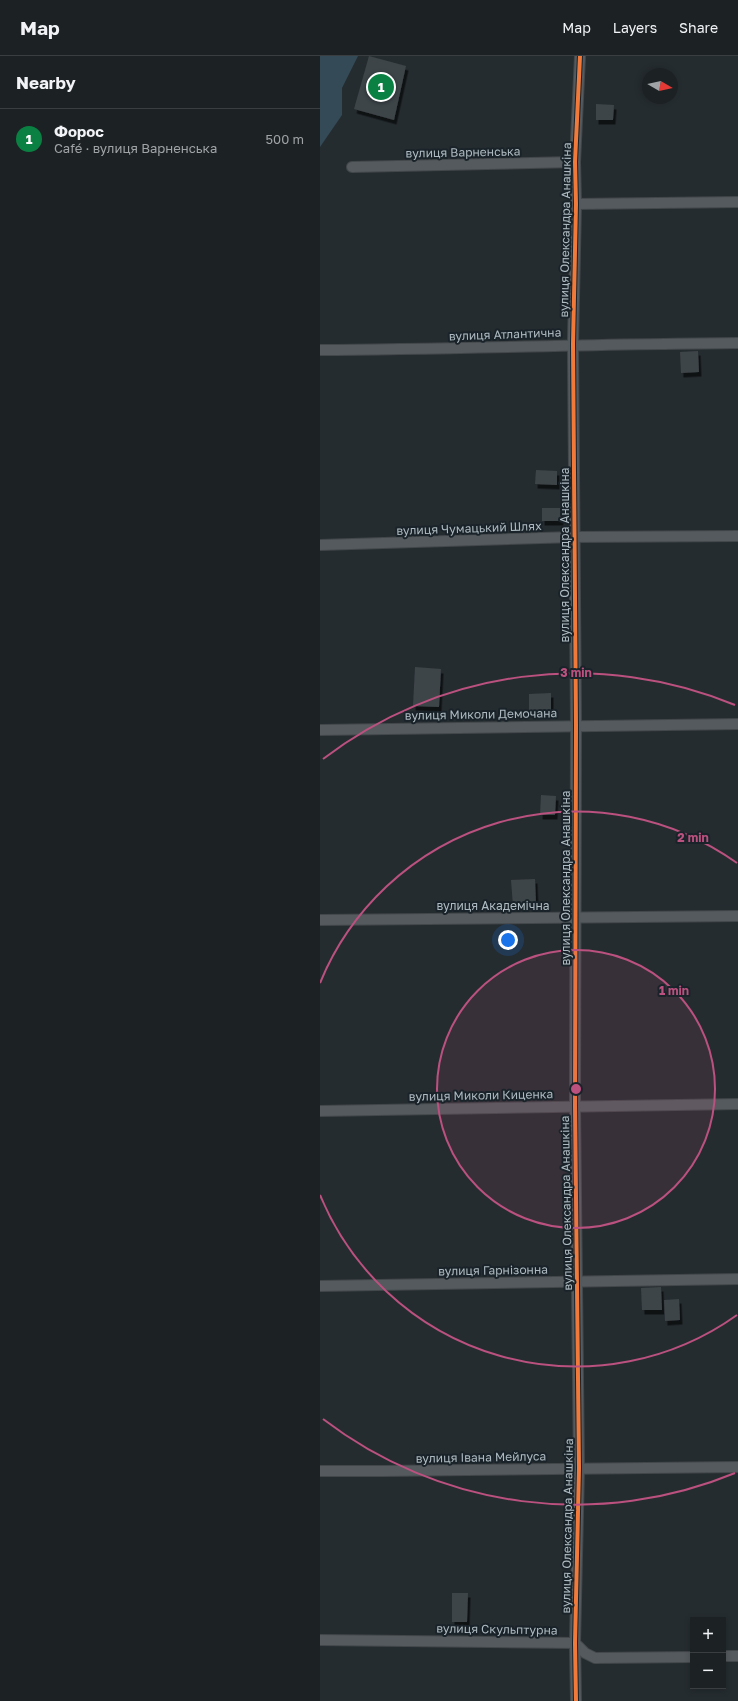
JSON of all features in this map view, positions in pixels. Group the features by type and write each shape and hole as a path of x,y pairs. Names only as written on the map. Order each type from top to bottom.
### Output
{"street":[{"name":"вулиця Олександра Анашкіна","path":"576,1701 575,1642 579,1468 574,1106 576,725 574,344 576,204 575,162 580,56"},
{"name":"вулиця Варненська","path":"352,167 575,162"},
{"path":"576,204 738,202"},
{"name":"вулиця Атлантична","path":"320,350 427,349 574,344 738,343"},
{"name":"вулиця Чумацький Шлях","path":"320,545 574,537 738,536"},
{"name":"вулиця Миколи Демочана","path":"320,730 576,725 738,724"},
{"name":"вулиця Академічна","path":"320,920 738,916"},
{"name":"вулиця Миколи Киценка","path":"320,1111 738,1104"},
{"name":"вулиця Гарнізонна","path":"320,1286 738,1279"},
{"name":"вулиця Івана Мейлуса","path":"320,1471 383,1472 579,1468 738,1467"},
{"name":"вулиця Скульптурна","path":"320,1640 575,1642 585,1653 595,1658 690,1657"},
{"path":"726,1656 738,1656"}],"water":[{"path":"320,56 358,56 342,88 342,115 320,147"}],"building":[{"path":"369,56 406,66 394,120 354,109"},
{"path":"596,104 614,105 613,120 596,120"},
{"path":"698,351 699,372 681,373 680,352"},
{"path":"536,470 557,471 557,485 535,484"},
{"path":"542,508 560,508 561,521 542,521"},
{"path":"415,667 441,669 439,707 413,706"},
{"path":"551,693 551,711 529,712 529,694"},
{"path":"541,795 556,796 555,815 540,815"},
{"path":"535,879 536,904 513,906 511,880"},
{"path":"661,1287 662,1310 642,1310 641,1288"},
{"path":"679,1299 680,1320 665,1321 664,1300"},
{"path":"452,1593 468,1593 467,1622 452,1622"}],"cycle path":[{"path":"576,1701 575,1643 579,1468 575,1106 576,725 573,344 576,204 575,162 580,56"}],"place":[{"name":"Форос","path":"381,87"}]}
